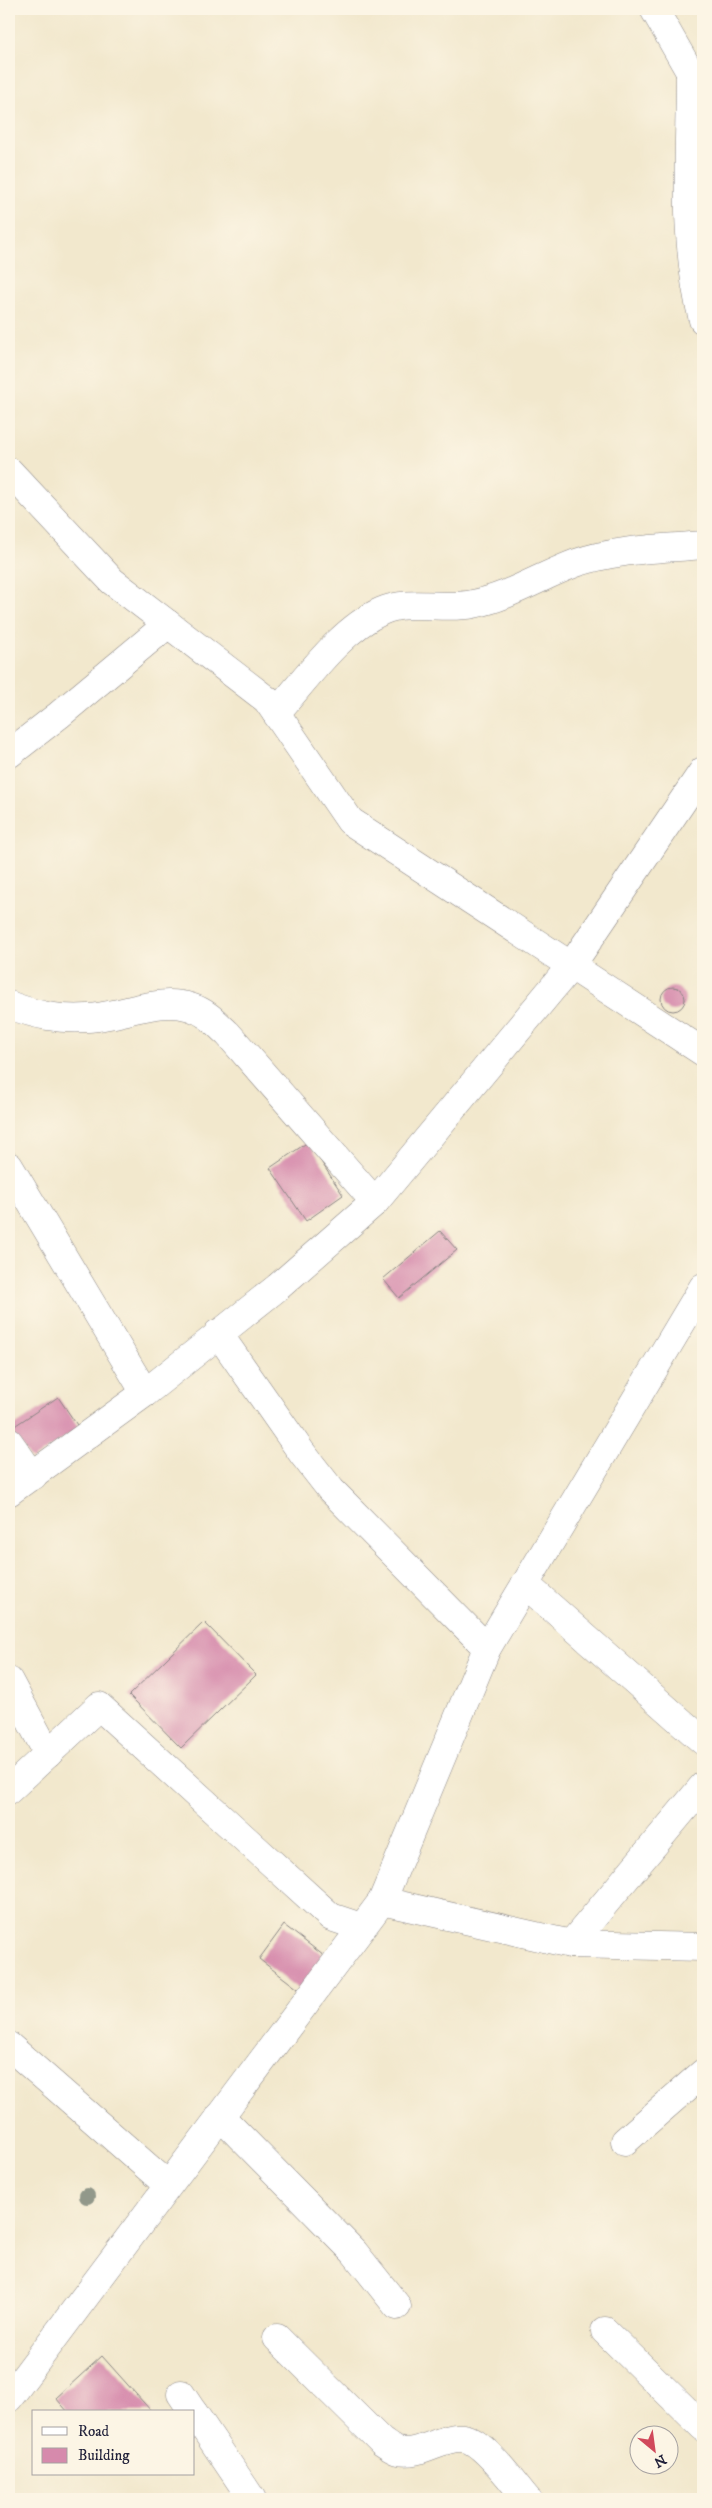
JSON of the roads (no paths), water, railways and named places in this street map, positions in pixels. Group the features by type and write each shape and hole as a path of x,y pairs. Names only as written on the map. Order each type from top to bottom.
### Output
{"street":[{"path":"654,9 697,76 690,248 694,286 703,320"},
{"path":"9,471 112,581 267,700 350,821 703,1052"},
{"path":"276,712 346,635 384,610 408,606 451,607 473,604 492,599 576,563 600,556 703,545"},
{"path":"9,754 168,624"},
{"path":"9,1492 145,1393 278,1287 375,1202 570,966 703,771"},
{"path":"9,1005 37,1016 63,1019 90,1018 157,1004 185,1005 207,1015 228,1034 375,1202"},
{"path":"9,1166 145,1393"},
{"path":"9,2398 382,1901 486,1648 703,1287"},
{"path":"218,1333 302,1453 331,1490 486,1648"},
{"path":"9,1442 33,1476"},
{"path":"525,1584 703,1741"},
{"path":"9,1681 48,1754"},
{"path":"9,1790 99,1706 330,1917 361,1927"},
{"path":"571,1944 703,1786"},
{"path":"382,1901 571,1944 703,1947"},
{"path":"9,2046 168,2185"},
{"path":"625,2142 703,2073"},
{"path":"220,2116 354,2252 397,2306"},
{"path":"605,2331 703,2427"},
{"path":"277,2338 382,2442 397,2451 412,2452 446,2441 464,2438 494,2460 527,2499"},
{"path":"195,2415 252,2499"}]}
